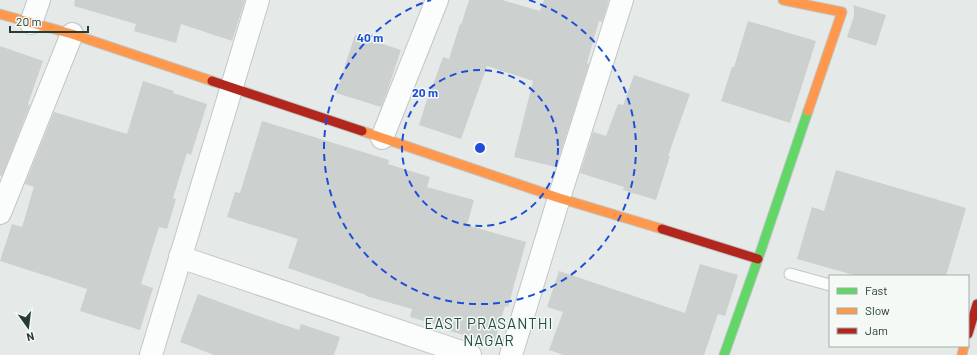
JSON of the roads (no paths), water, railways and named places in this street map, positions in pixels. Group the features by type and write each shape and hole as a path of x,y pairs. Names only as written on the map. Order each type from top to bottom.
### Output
{"street":[{"path":"31,22 39,0"},
{"path":"151,355 258,0"},
{"path":"382,138 437,0"},
{"path":"511,355 622,0"},
{"path":"724,355 842,12 783,0"},
{"path":"0,14 72,34 559,198 758,259"},
{"path":"1,208 72,34"},
{"path":"180,257 470,355"},
{"path":"969,326 977,304"}],"lane":[{"path":"790,274 829,285"}],"district":[{"name":"EAST PRASANTHI NAGAR","path":"489,332"}]}
